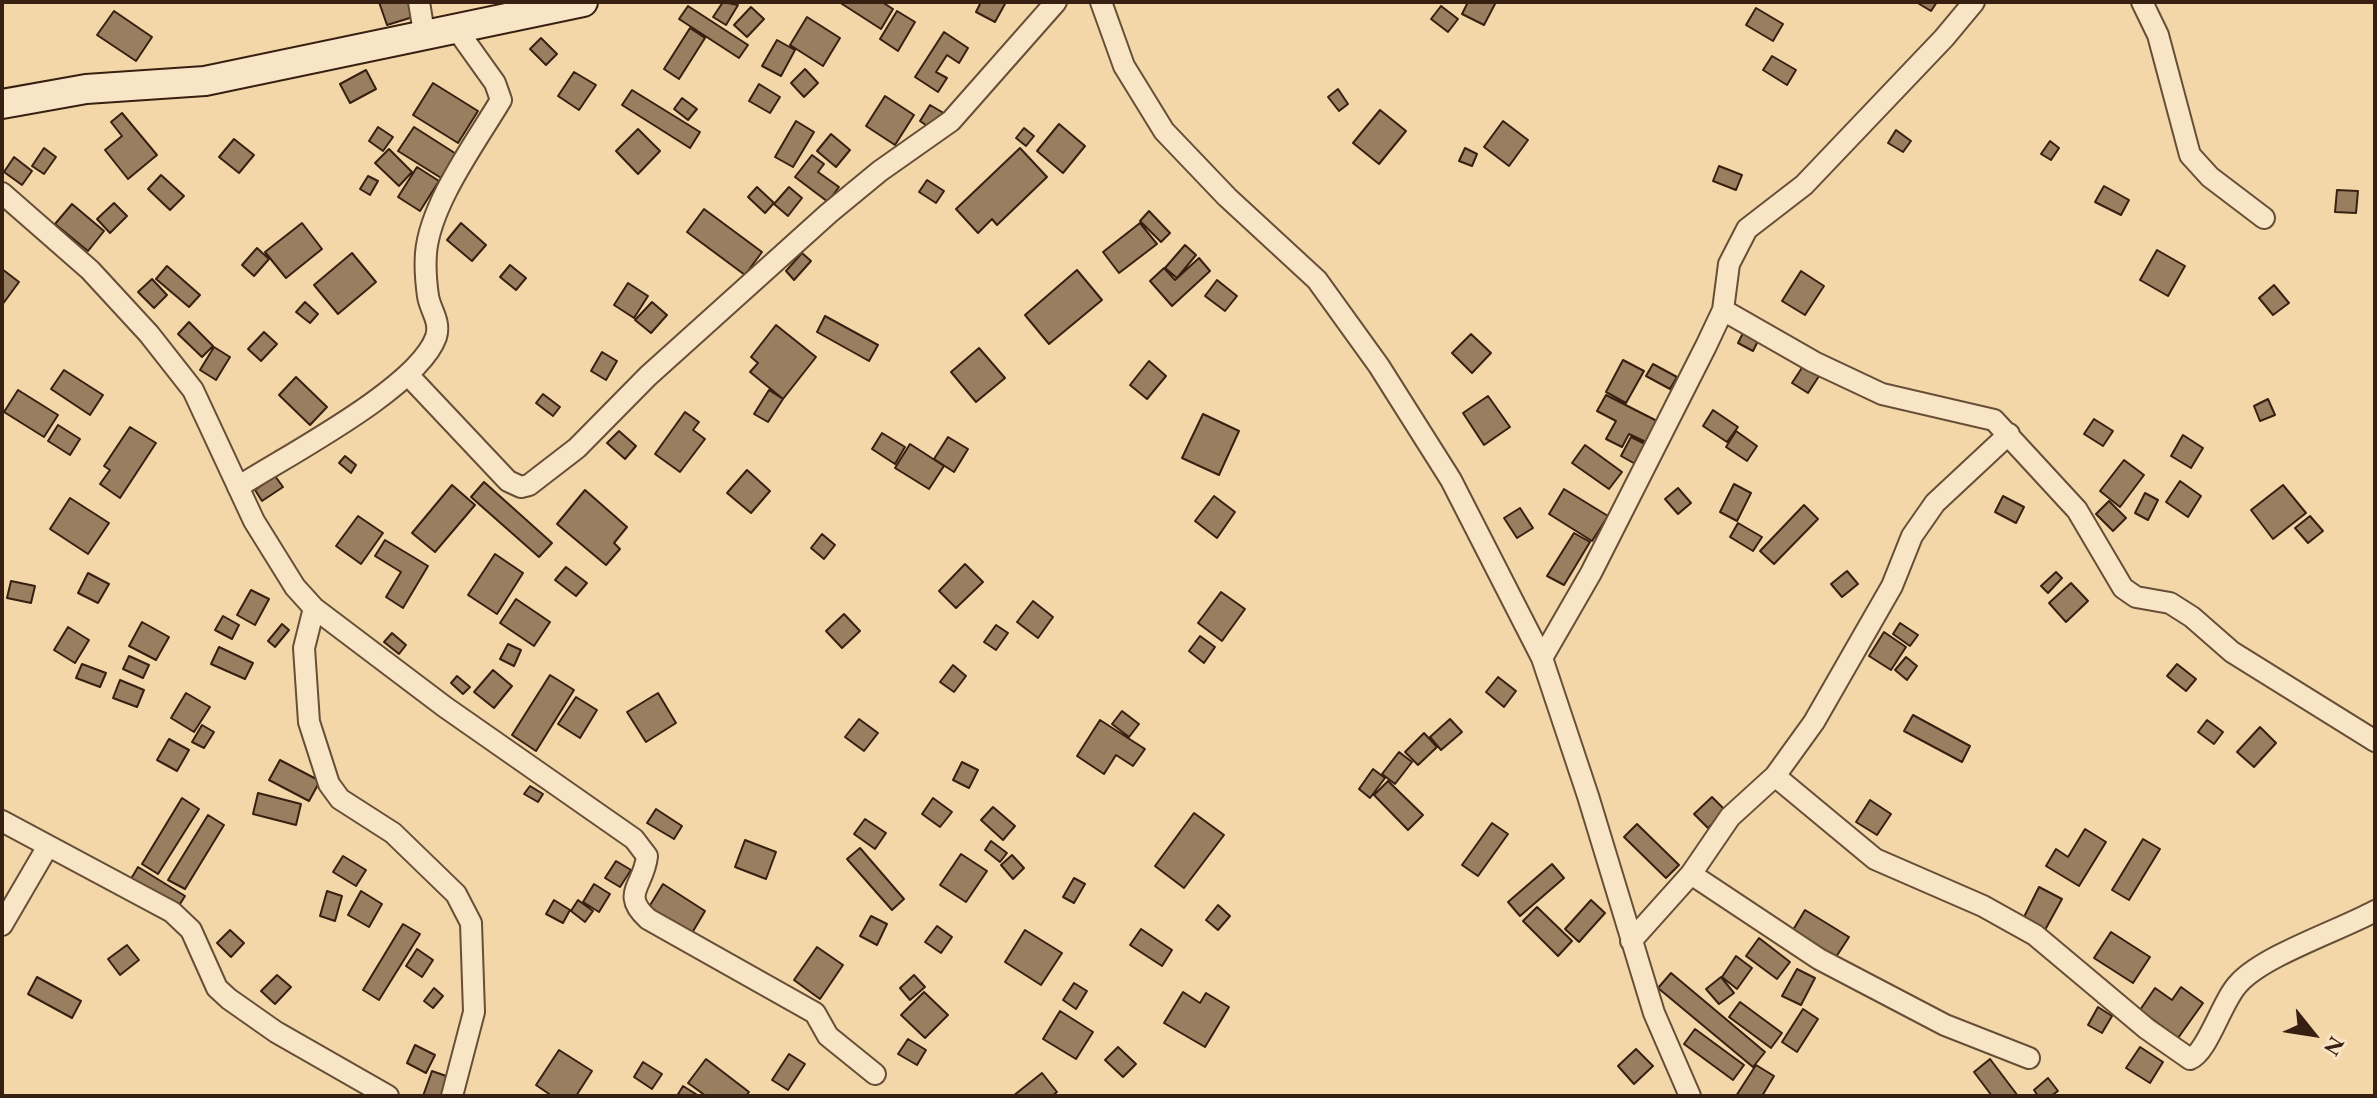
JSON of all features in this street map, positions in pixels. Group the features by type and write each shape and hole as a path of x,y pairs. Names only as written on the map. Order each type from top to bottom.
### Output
{"street":[{"path":"419,2 424,33"},
{"path":"2,104 86,89 205,81 583,2"},
{"path":"409,376 508,481 521,487 529,485 577,448 648,376 829,213 880,171 951,121 1030,27 1056,2"},
{"path":"1101,2 1124,66 1164,131 1227,197 1317,280 1379,366 1451,480 1542,658 1654,1013 1690,1096"},
{"path":"1542,658 1660,444 1723,310 1729,264 1747,229 1804,185 1944,38 1974,2"},
{"path":"2142,2 2158,35 2190,155 2210,177 2264,218"},
{"path":"238,487 409,376 430,347 438,324 428,298 426,253 431,227 466,157 501,100 495,83 455,27"},
{"path":"2,193 90,270 149,334 193,390 238,487 295,587 314,608 445,707 634,839 647,856 633,897 635,908 648,919 815,1013 828,1036 875,1074"},
{"path":"1723,310 1814,362 1882,394 1994,420 2077,510 2123,588 2136,597 2170,603 2192,617 2232,652 2375,741"},
{"path":"1631,941 1691,874 1730,817 1775,776 1845,673 1892,586 1912,536 1935,503 2009,434"},
{"path":"314,608 304,648 309,722 329,784 340,799 393,833 456,894 471,923 474,1012 452,1096"},
{"path":"1775,776 1875,859 1983,906 2035,935 2147,1029 2190,1059 2200,1052 2224,1002 2240,982 2265,962 2375,911"},
{"path":"2,821 172,912 191,930 212,979 229,999 276,1032 388,1096"},
{"path":"2,925 48,846"},
{"path":"1691,874 1819,959 1945,1025 2029,1058"}],"building":[{"path":"379,2 408,2 413,17 387,25"},
{"path":"723,2 738,5 726,25 713,17"},
{"path":"839,2 882,2 893,9 881,29"},
{"path":"981,2 1006,2 995,22 976,12"},
{"path":"1468,2 1496,2 1484,25 1462,14"},
{"path":"1916,2 1937,2 1931,11"},
{"path":"688,6 748,45 739,58 679,19"},
{"path":"1441,6 1458,19 1448,32 1431,19"},
{"path":"751,7 764,19 747,37 734,25"},
{"path":"1756,8 1783,24 1773,41 1746,25"},
{"path":"114,11 152,37 136,61 97,35"},
{"path":"897,11 915,22 898,51 880,39"},
{"path":"807,17 840,38 823,66 790,45"},
{"path":"690,28 705,38 679,79 664,69"},
{"path":"944,32 968,48 959,63 947,55 936,72 947,78 938,92 915,77"},
{"path":"541,38 557,54 546,65 530,49"},
{"path":"777,40 795,50 781,76 762,66"},
{"path":"1772,56 1796,70 1787,85 1763,70"},
{"path":"805,69 818,83 804,97 791,83"},
{"path":"366,70 376,89 350,103 340,84"},
{"path":"574,72 596,85 579,110 558,96"},
{"path":"433,83 478,111 458,143 413,115"},
{"path":"759,84 780,97 770,113 749,101"},
{"path":"1338,89 1348,104 1339,111 1328,97"},
{"path":"632,90 700,132 690,148 622,105"},
{"path":"885,96 914,115 895,145 866,126"},
{"path":"682,98 697,109 688,120 674,109"},
{"path":"930,105 947,115 936,132 920,121"},
{"path":"1380,110 1406,131 1379,164 1353,143"},
{"path":"122,113 157,155 128,179 105,150 122,136 111,122"},
{"path":"796,121 814,132 793,167 775,157"},
{"path":"1503,121 1528,140 1509,166 1484,147"},
{"path":"1059,124 1085,146 1063,173 1037,151"},
{"path":"378,127 393,137 383,151 369,141"},
{"path":"414,127 461,157 446,181 398,151"},
{"path":"1024,128 1034,136 1026,146 1016,138"},
{"path":"638,129 660,151 638,174 616,151"},
{"path":"1896,130 1911,141 1903,152 1888,143"},
{"path":"831,134 850,150 836,167 817,151"},
{"path":"234,139 254,155 239,173 219,157"},
{"path":"2050,141 2059,148 2051,160 2041,154"},
{"path":"44,148 56,157 44,174 32,166"},
{"path":"1020,148 1047,177 997,225 992,219 978,233 956,209"},
{"path":"1465,148 1477,154 1472,166 1459,161"},
{"path":"389,149 412,172 399,186 375,163"},
{"path":"812,155 824,164 818,172 839,187 828,202 795,177"},
{"path":"14,157 32,171 22,185 4,172"},
{"path":"1719,166 1742,175 1736,190 1713,181"},
{"path":"417,167 439,181 420,211 398,197"},
{"path":"161,175 184,196 170,210 148,189"},
{"path":"368,176 378,181 370,195 360,189"},
{"path":"927,180 944,191 936,203 919,192"},
{"path":"2104,186 2129,200 2121,215 2095,202"},
{"path":"757,187 774,203 765,213 748,197"},
{"path":"789,187 802,198 788,216 774,204"},
{"path":"2337,190 2358,191 2356,213 2335,212"},
{"path":"114,203 127,216 110,233 97,219"},
{"path":"72,204 104,231 88,251 55,224"},
{"path":"704,209 762,252 745,275 687,232"},
{"path":"1149,211 1170,233 1161,242 1140,221"},
{"path":"302,223 322,249 286,278 265,252"},
{"path":"461,223 486,245 472,261 447,240"},
{"path":"1140,223 1157,244 1119,273 1103,252"},
{"path":"1185,245 1196,255 1177,278 1165,268"},
{"path":"257,248 269,259 254,276 242,265"},
{"path":"2157,250 2185,266 2168,296 2140,280"},
{"path":"352,253 376,282 338,314 314,285"},
{"path":"802,253 811,261 794,280 786,271"},
{"path":"1199,258 1210,271 1172,306 1150,281 1164,268 1175,280"},
{"path":"510,265 526,278 516,290 500,277"},
{"path":"167,266 200,295 189,307 156,279"},
{"path":"2,269 19,282 2,305"},
{"path":"1077,270 1102,300 1049,344 1025,315"},
{"path":"1801,271 1824,286 1805,315 1782,301"},
{"path":"152,279 167,295 154,308 138,292"},
{"path":"1217,280 1237,296 1225,311 1205,296"},
{"path":"628,283 648,296 634,318 614,305"},
{"path":"2274,285 2289,303 2273,315 2259,298"},
{"path":"305,302 318,314 310,323 296,312"},
{"path":"652,302 667,315 651,333 635,320"},
{"path":"825,316 878,345 869,361 817,332"},
{"path":"189,322 213,346 202,357 178,334"},
{"path":"776,325 816,357 783,399 750,372 758,363 751,357"},
{"path":"1744,331 1759,339 1753,351 1738,343"},
{"path":"264,332 277,344 261,361 248,349"},
{"path":"1471,334 1491,353 1472,373 1452,353"},
{"path":"214,347 230,357 216,380 200,370"},
{"path":"979,348 1005,378 976,402 951,372"},
{"path":"602,352 617,361 606,380 591,371"},
{"path":"1623,360 1644,371 1626,403 1606,392"},
{"path":"1149,361 1166,376 1147,399 1130,385"},
{"path":"1805,363 1821,373 1808,393 1792,383"},
{"path":"1653,364 1677,377 1670,389 1646,376"},
{"path":"64,370 103,395 90,415 51,389"},
{"path":"296,377 327,407 310,425 279,395"},
{"path":"18,390 58,415 44,437 4,412"},
{"path":"769,390 783,399 768,422 754,414"},
{"path":"543,394 560,407 553,416 536,403"},
{"path":"1606,395 1657,421 1646,442 1629,434 1622,447 1606,439 1616,421 1597,411"},
{"path":"1488,396 1510,427 1484,445 1463,413"},
{"path":"2268,399 2275,415 2260,421 2254,406"},
{"path":"1713,410 1738,427 1727,442 1703,426"},
{"path":"685,412 699,422 693,430 705,439 680,472 655,454"},
{"path":"1203,414 1239,431 1219,475 1182,458"},
{"path":"2094,419 2113,431 2103,446 2084,434"},
{"path":"58,425 80,439 70,455 48,441"},
{"path":"130,427 156,443 120,498 100,484 110,470 104,466"},
{"path":"619,431 636,446 625,459 607,443"},
{"path":"1736,431 1757,446 1747,461 1726,447"},
{"path":"882,433 905,447 895,464 872,449"},
{"path":"2183,435 2203,448 2191,468 2171,456"},
{"path":"948,437 968,449 954,472 934,459"},
{"path":"1631,437 1649,446 1639,466 1621,456"},
{"path":"910,444 944,466 929,489 895,468"},
{"path":"1585,445 1622,472 1609,489 1572,463"},
{"path":"345,456 356,465 351,473 339,463"},
{"path":"2124,460 2144,475 2120,507 2100,491"},
{"path":"747,470 770,491 751,513 727,493"},
{"path":"275,476 283,487 262,501 255,490"},
{"path":"2180,481 2201,496 2188,517 2166,502"},
{"path":"484,482 552,543 539,557 471,497"},
{"path":"1734,484 1751,493 1737,521 1720,512"},
{"path":"452,485 475,505 435,552 412,533"},
{"path":"2283,485 2306,513 2273,539 2251,510"},
{"path":"1678,488 1691,503 1678,514 1665,499"},
{"path":"1564,489 1608,516 1592,541 1549,514"},
{"path":"585,490 627,527 614,543 620,549 606,565 557,524"},
{"path":"2145,493 2158,500 2148,520 2135,513"},
{"path":"1214,496 1235,512 1217,538 1195,521"},
{"path":"2003,496 2024,507 2016,523 1995,512"},
{"path":"70,498 109,523 88,554 50,529"},
{"path":"2109,501 2126,518 2113,531 2096,514"},
{"path":"1804,505 1818,519 1774,564 1760,551"},
{"path":"1520,508 1533,528 1517,538 1504,518"},
{"path":"358,516 383,533 361,564 336,546"},
{"path":"2310,516 2323,531 2308,543 2295,528"},
{"path":"1738,523 1762,537 1753,551 1730,537"},
{"path":"1574,533 1590,542 1564,585 1547,576"},
{"path":"822,534 835,545 824,559 811,548"},
{"path":"385,540 428,566 403,608 386,597 401,572 375,556"},
{"path":"495,554 523,573 497,614 468,595"},
{"path":"965,564 983,582 956,608 939,591"},
{"path":"566,567 587,583 576,596 555,580"},
{"path":"1847,571 1858,584 1842,597 1831,584"},
{"path":"2056,572 2062,578 2048,593 2041,586"},
{"path":"88,573 109,584 98,603 78,593"},
{"path":"11,581 35,586 31,603 7,598"},
{"path":"2071,583 2088,601 2066,622 2049,603"},
{"path":"251,590 269,599 255,625 237,615"},
{"path":"1221,592 1245,609 1222,641 1198,623"},
{"path":"516,599 550,622 534,646 500,623"},
{"path":"1033,601 1053,617 1038,638 1017,622"},
{"path":"844,614 860,631 842,648 826,631"},
{"path":"223,616 239,625 232,639 215,630"},
{"path":"142,622 169,637 156,660 129,646"},
{"path":"1900,623 1918,635 1910,646 1893,634"},
{"path":"282,624 289,630 275,647 268,641"},
{"path":"996,625 1008,633 996,650 984,642"},
{"path":"68,627 89,640 75,663 54,650"},
{"path":"1884,632 1906,647 1891,670 1869,656"},
{"path":"392,633 406,645 399,654 384,642"},
{"path":"1200,636 1215,647 1204,663 1189,651"},
{"path":"508,644 521,650 514,666 500,659"},
{"path":"219,647 253,663 245,679 211,664"},
{"path":"129,656 149,665 143,678 123,669"},
{"path":"1906,657 1917,666 1907,680 1895,670"},
{"path":"82,664 106,673 100,687 76,678"},
{"path":"2177,664 2196,679 2186,691 2167,676"},
{"path":"953,665 966,676 954,692 940,682"},
{"path":"493,670 512,686 494,708 474,692"},
{"path":"550,675 574,690 536,751 512,735"},
{"path":"457,676 470,687 463,694 451,683"},
{"path":"1498,677 1516,691 1504,707 1486,692"},
{"path":"120,680 144,690 137,707 113,698"},
{"path":"186,693 210,707 194,732 171,718"},
{"path":"658,693 676,723 646,742 627,712"},
{"path":"576,697 597,710 580,738 558,724"},
{"path":"1122,711 1139,724 1129,737 1112,724"},
{"path":"1913,715 1970,746 1962,762 1904,731"},
{"path":"859,719 878,733 864,751 845,737"},
{"path":"1450,719 1462,732 1441,750 1430,737"},
{"path":"1100,720 1145,749 1133,766 1116,755 1104,774 1077,756"},
{"path":"2207,720 2223,732 2214,744 2198,732"},
{"path":"202,725 214,732 204,748 192,742"},
{"path":"2260,727 2276,743 2254,767 2237,752"},
{"path":"1424,733 1437,747 1418,765 1405,752"},
{"path":"169,739 189,750 177,771 157,760"},
{"path":"1399,752 1412,762 1395,784 1382,774"},
{"path":"280,760 320,781 309,801 269,780"},
{"path":"962,762 978,770 969,788 953,780"},
{"path":"1373,769 1385,778 1370,798 1359,789"},
{"path":"1388,781 1423,815 1408,830 1374,795"},
{"path":"530,786 543,794 538,802 524,794"},
{"path":"258,793 301,804 296,825 253,814"},
{"path":"1712,797 1726,811 1708,828 1694,814"},
{"path":"182,798 199,809 158,874 142,864"},
{"path":"933,798 952,812 940,827 922,814"},
{"path":"1870,800 1891,814 1877,835 1856,822"},
{"path":"993,807 1015,826 1003,840 981,820"},
{"path":"656,809 682,826 674,839 647,823"},
{"path":"1194,813 1224,835 1184,888 1155,866"},
{"path":"208,815 224,825 185,889 168,880"},
{"path":"865,819 886,833 875,849 854,834"},
{"path":"1492,823 1508,834 1478,876 1462,865"},
{"path":"1637,824 1679,865 1666,878 1624,837"},
{"path":"2085,829 2106,842 2079,886 2046,866 2056,849 2068,857"},
{"path":"2143,839 2160,849 2129,900 2112,890"},
{"path":"745,840 776,852 766,879 735,867"},
{"path":"991,841 1007,853 1000,862 985,850"},
{"path":"860,848 904,899 892,910 847,859"},
{"path":"961,854 987,871 966,902 940,885"},
{"path":"1012,855 1024,868 1013,879 1001,865"},
{"path":"343,856 366,870 356,886 333,872"},
{"path":"616,861 631,870 620,887 605,878"},
{"path":"1552,864 1564,878 1520,916 1508,902"},
{"path":"138,867 185,896 175,912 128,884"},
{"path":"1074,878 1085,884 1074,903 1063,897"},
{"path":"594,884 610,894 599,912 583,902"},
{"path":"663,884 705,911 692,933 649,907"},
{"path":"2039,887 2062,899 2045,930 2023,919"},
{"path":"327,891 342,896 335,921 320,916"},
{"path":"361,891 382,904 369,927 348,915"},
{"path":"554,900 570,910 563,923 546,914"},
{"path":"578,900 593,911 585,922 571,911"},
{"path":"1591,900 1605,913 1579,942 1565,929"},
{"path":"1218,905 1230,916 1218,930 1206,920"},
{"path":"1537,907 1572,941 1558,956 1523,921"},
{"path":"1805,910 1849,937 1836,957 1793,930"},
{"path":"871,916 887,924 877,945 860,936"},
{"path":"403,924 420,934 379,1000 363,990"},
{"path":"937,926 952,937 941,953 925,942"},
{"path":"1141,929 1172,950 1162,966 1130,945"},
{"path":"230,930 244,943 231,957 217,943"},
{"path":"1025,930 1062,953 1041,985 1005,962"},
{"path":"2111,932 2150,957 2133,983 2094,958"},
{"path":"1759,938 1790,962 1777,979 1746,956"},
{"path":"127,945 139,960 120,975 108,959"},
{"path":"817,947 843,965 820,999 794,980"},
{"path":"417,949 433,960 422,977 406,966"},
{"path":"1736,956 1752,968 1737,989 1722,977"},
{"path":"1797,969 1815,978 1801,1005 1782,996"},
{"path":"1671,973 1765,1052 1753,1067 1658,988"},
{"path":"277,975 291,987 275,1004 261,991"},
{"path":"914,975 925,987 910,1000 900,988"},
{"path":"37,977 81,1001 72,1018 28,994"},
{"path":"1721,977 1734,993 1719,1004 1706,989"},
{"path":"1074,983 1087,991 1076,1009 1063,1000"},
{"path":"2181,987 2203,1003 2178,1038 2140,1010 2155,988 2172,1000"},
{"path":"434,988 443,996 433,1008 424,1001"},
{"path":"924,992 948,1015 925,1038 901,1015"},
{"path":"1183,992 1200,1003 1206,993 1229,1007 1205,1047 1164,1023"},
{"path":"1740,1002 1782,1033 1771,1048 1729,1017"},
{"path":"2098,1007 2112,1016 2102,1033 2088,1025"},
{"path":"1803,1009 1818,1019 1797,1052 1782,1042"},
{"path":"1060,1011 1093,1032 1076,1059 1043,1039"},
{"path":"1695,1029 1744,1065 1733,1080 1684,1044"},
{"path":"908,1039 926,1050 917,1065 898,1054"},
{"path":"415,1045 435,1055 426,1073 407,1063"},
{"path":"1118,1047 1136,1064 1123,1077 1105,1060"},
{"path":"2140,1047 2163,1062 2150,1083 2126,1068"},
{"path":"1636,1049 1653,1066 1634,1084 1618,1066"},
{"path":"559,1050 592,1071 576,1096 552,1096 536,1085"},
{"path":"789,1054 805,1064 788,1090 772,1080"},
{"path":"706,1059 749,1092 746,1096 706,1096 688,1083"},
{"path":"1990,1059 2018,1096 1992,1096 1974,1072"},
{"path":"643,1062 662,1074 652,1089 634,1077"},
{"path":"1756,1065 1774,1076 1762,1096 1736,1096"},
{"path":"432,1071 449,1077 442,1096 423,1096"},
{"path":"1042,1073 1057,1092 1052,1096 1013,1096"},
{"path":"2048,1078 2058,1091 2051,1096 2038,1096 2034,1090"},
{"path":"683,1086 699,1096 677,1096"}]}
